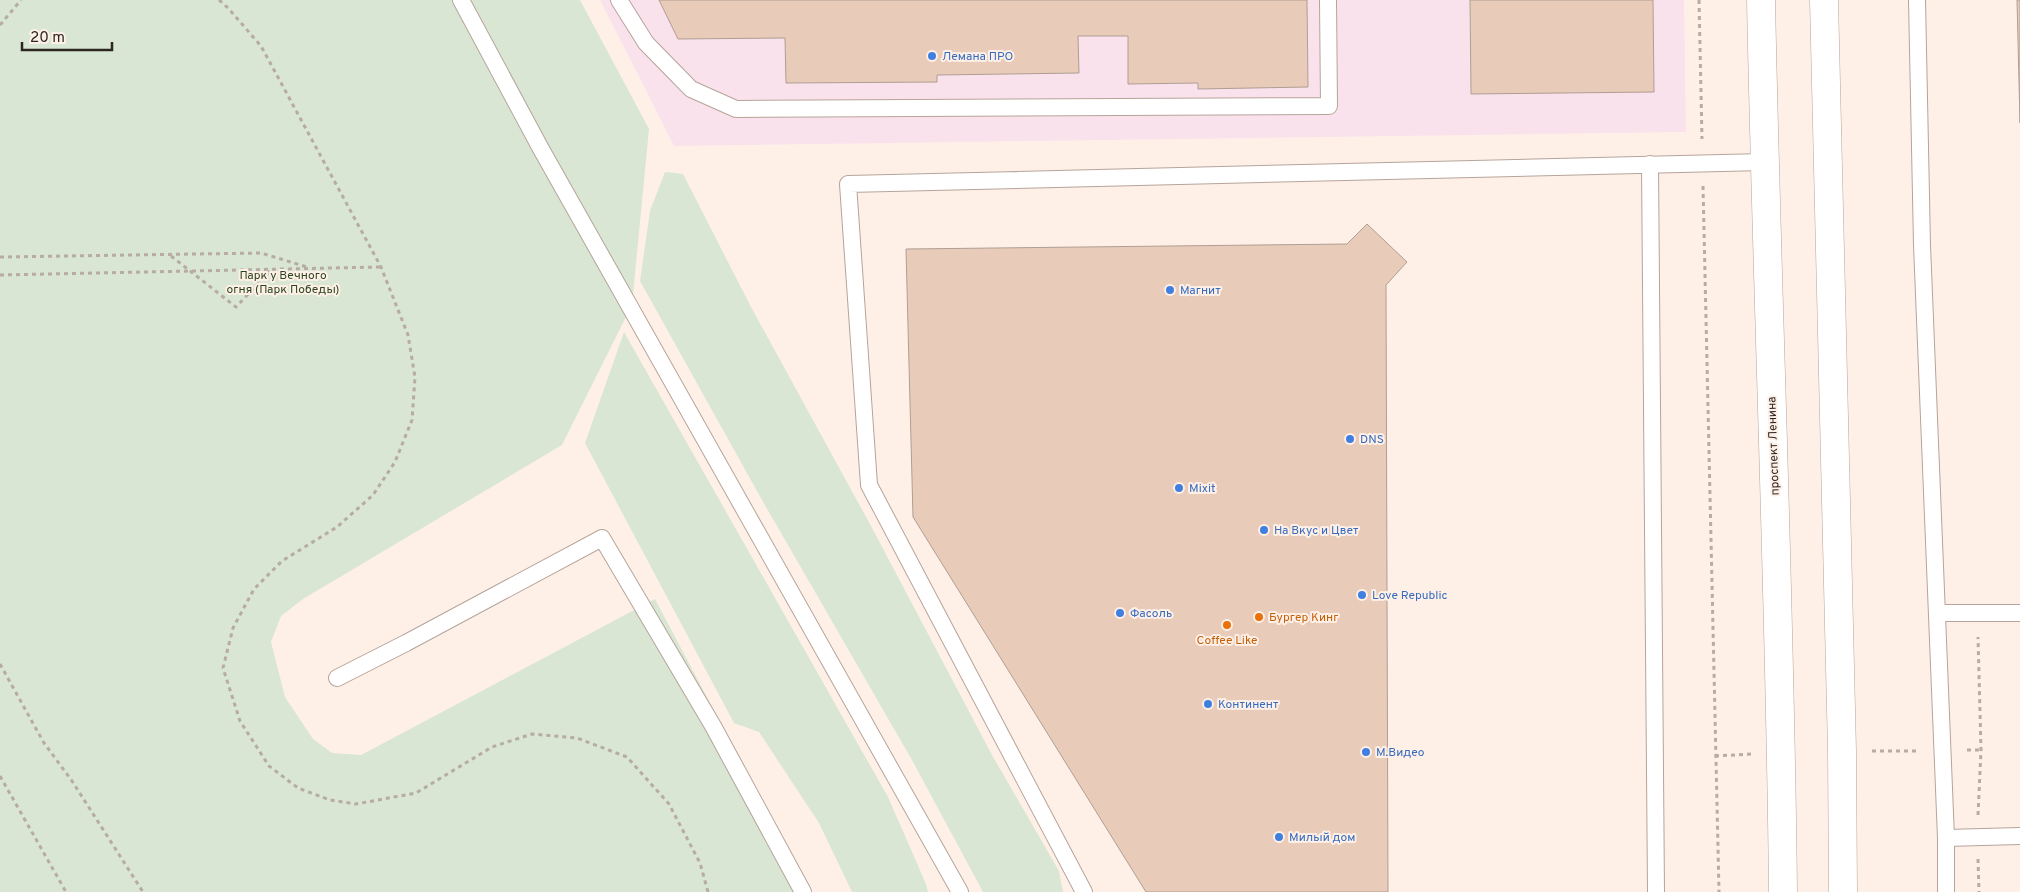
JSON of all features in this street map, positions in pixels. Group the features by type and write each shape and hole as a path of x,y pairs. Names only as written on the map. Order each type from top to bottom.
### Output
{"main road":[{"name":"проспект Ленина","path":"1761,0 1764,162 1782,753 1783,892"},
{"path":"1824,0 1842,751 1843,892"}],"lane":[{"path":"461,0 541,149 960,892"},
{"path":"619,0 646,43 690,89 736,109 746,109 1329,106 1328,0"},
{"path":"1917,0 1922,245 1938,613 1946,838 1946,892"},
{"path":"1084,892 869,485 848,184 1764,162"},
{"path":"1650,164 1656,892"},
{"path":"338,678 602,538 713,726 804,892"},
{"path":"1938,613 2020,613"},
{"path":"1946,838 2020,836"}],"path":[{"path":"0,25 21,0"},
{"path":"219,0 261,46 381,267 408,335 415,377 412,420 395,462 373,495 337,527 282,561 254,589 233,628 223,668 240,721 269,766 298,788 330,800 356,804 416,793 492,747 532,734 577,738 627,757 669,804 700,864 708,892"},
{"path":"1699,0 1719,892"},
{"path":"0,257 261,253 310,268"},
{"path":"170,255 236,307 272,269"},
{"path":"0,275 381,267"},
{"path":"1978,613 1981,750 1977,837 1979,892"},
{"path":"0,664 44,744 72,781 143,892"},
{"path":"0,776 66,892"}],"shaded area":[{"path":"600,0 1684,0 1686,132 674,146"}],"green space":[{"name":"Парк у Вечного огня (Парк Победы)","path":"0,0 580,0 649,129 632,305 562,445 303,599 281,616 271,642 285,697 313,739 332,753 361,755 655,599 810,892 0,892"},
{"path":"665,172 683,174 751,307 871,526 992,755 1059,871 1063,892 983,892 912,760 762,500 640,281 650,211"},
{"path":"624,332 888,797 928,892 852,892 819,823 759,732 734,723 585,443"}],"building":[{"name":"Лемана ПРО","path":"659,0 1307,0 1308,87 1198,89 1198,83 1128,84 1128,36 1078,36 1079,73 937,75 937,82 786,83 785,38 678,39"},
{"path":"1470,0 1653,0 1654,92 1471,94"},
{"path":"2017,0 2020,0 2020,123"},
{"name":"Континент","path":"1367,224 1407,262 1386,285 1388,892 1146,892 913,517 906,249 1347,244"}],"place":[{"name":"Лемана ПРО","path":"932,56"},
{"name":"Магнит","path":"1170,290"},
{"name":"DNS","path":"1350,439"},
{"name":"Mixit","path":"1179,488"},
{"name":"На Вкус и Цвет","path":"1264,530"},
{"name":"Love Republic","path":"1362,595"},
{"name":"Фасоль","path":"1120,613"},
{"name":"Бургер Кинг","path":"1259,617"},
{"name":"Coffee Like","path":"1227,625"},
{"name":"Континент","path":"1208,704"},
{"name":"М.Видео","path":"1366,752"},
{"name":"Милый дом","path":"1279,837"}]}
